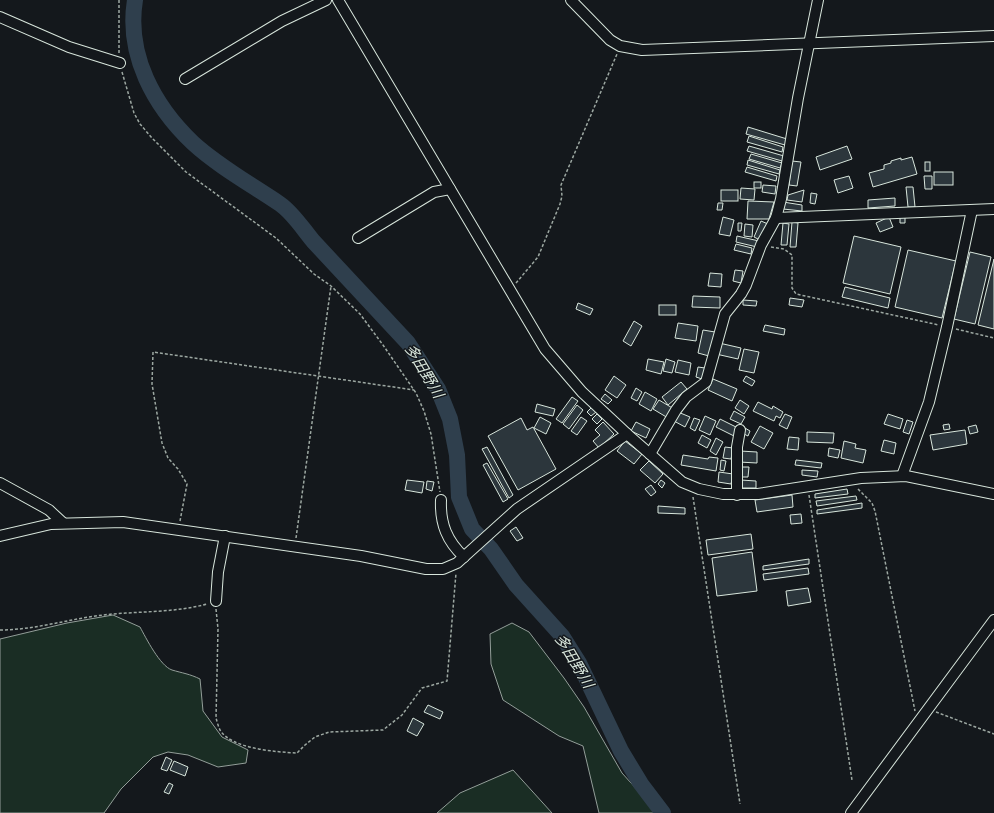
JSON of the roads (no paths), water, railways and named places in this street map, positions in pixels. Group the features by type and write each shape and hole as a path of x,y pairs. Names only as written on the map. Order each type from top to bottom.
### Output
{"street":[{"path":"185,79 282,22 326,0"},
{"path":"338,0 545,349 582,392 682,482 710,492 737,495 808,487 876,476 902,476 916,477 994,494"},
{"path":"571,0 610,40 620,46 642,50 809,42 994,36"},
{"path":"650,454 676,410 686,397 706,382 725,314 741,294 746,285 762,245 776,218 781,199 818,0"},
{"path":"0,17 69,48 120,63"},
{"path":"358,238 434,192 450,189"},
{"path":"776,218 994,209"},
{"path":"902,476 928,402 947,328 972,210"},
{"path":"737,495 737,447 740,430"},
{"path":"0,536 39,526 63,523 123,522 225,536 295,548 361,556 426,569 443,569 462,558 517,509 627,434"},
{"path":"0,483 49,510 63,523"},
{"path":"440,500 442,519 447,536 462,558"},
{"path":"216,601 218,572 225,536"},
{"path":"851,813 994,620"}],"waterway":[{"name":"多田野川","path":"135,0 133,20 139,60 155,96 166,113 193,143 224,167 280,204 298,221 313,241 408,343 438,389 450,419 457,455 459,497 472,529 491,549 516,585 562,636 579,663 621,751 641,784 663,813"}]}
